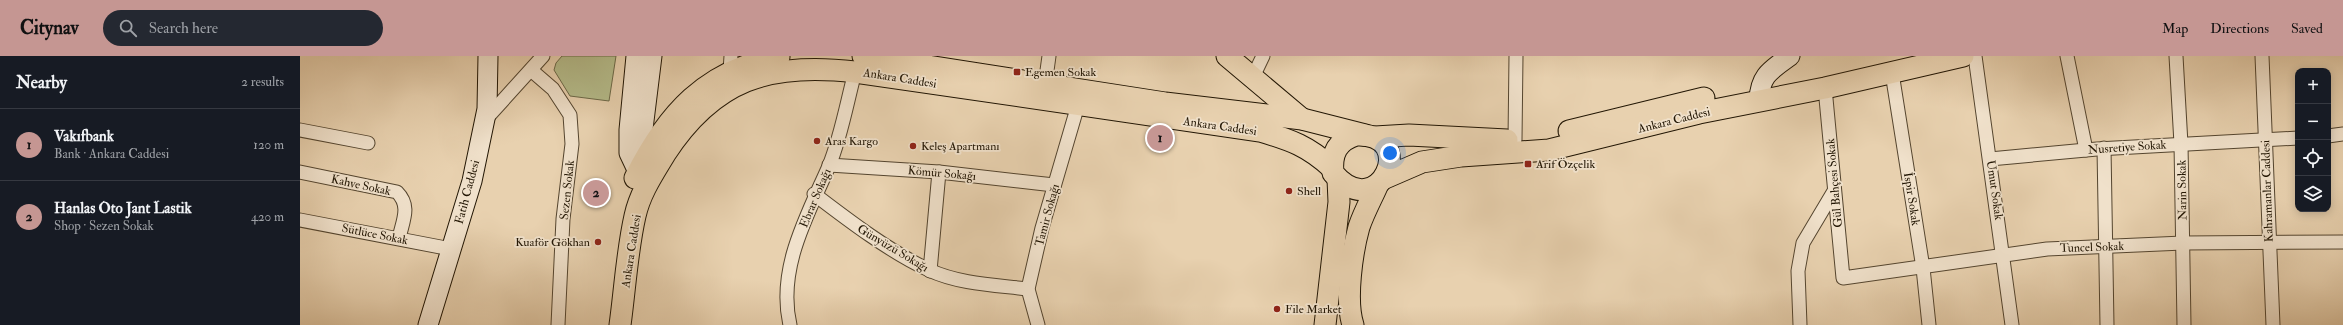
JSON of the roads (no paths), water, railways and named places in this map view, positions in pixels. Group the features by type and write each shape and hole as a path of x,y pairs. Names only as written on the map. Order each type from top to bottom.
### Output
{"main road":[{"name":"Ankara Caddesi","path":"620,325 635,216 644,189 646,167 656,139 691,97 730,64 748,64 785,56"},
{"path":"1227,56 1252,79 1302,119"},
{"name":"Ankara Caddesi","path":"859,64 1078,105 1260,131 1288,139 1314,151 1349,188 1364,189 1422,162 1461,156 1549,150 1759,94 1912,56"},
{"name":"Ankara Caddesi","path":"607,325 620,222 629,191 646,167 705,105 727,89 761,76 789,70 830,69 859,64 1045,85 1165,103 1302,119 1370,136 1409,135 1481,140 1515,140 1578,129 1664,106 1759,94 1825,88 1892,74 1963,56"},
{"path":"1244,112 1258,99 1257,90 1252,79"},
{"path":"1325,325 1339,202 1334,173 1333,155 1340,144 1350,137 1370,136 1385,146 1390,158 1389,170 1381,181 1359,227 1354,250 1350,303 1353,325"}],"street":[{"name":"Fatih Caddesi","path":"428,325 472,181 487,109 488,56"},
{"path":"484,120 543,56"},
{"path":"636,56 629,130 629,153 646,167"},
{"path":"646,167 640,145 652,56"},
{"path":"1045,85 1049,56"},
{"path":"1252,79 1263,56"},
{"path":"1514,56 1515,140"},
{"path":"1759,94 1768,72 1790,56"},
{"name":"Umut Sokak","path":"1976,56 2004,255 2012,325"},
{"path":"2067,56 2086,150"},
{"name":"Narin Sokak","path":"2176,56 2181,144 2184,325"},
{"name":"Kahramanlar Caddesi","path":"2262,56 2273,325"},
{"name":"Ebrar Sokağı","path":"790,325 786,308 787,276 814,194 829,165 859,64"},
{"name":"Sezen Sokak","path":"531,70 553,89 570,115 572,144 563,219 558,325"},
{"name":"İspir Sokak","path":"1892,74 1923,268 1930,325"},
{"name":"Gül Bahçesi Sokak","path":"1825,88 1843,278"},
{"name":"Tamir Sokağı","path":"1038,325 1028,289 1054,185 1078,105"},
{"path":"300,130 368,143"},
{"path":"2331,136 2343,134"},
{"name":"Nusretiye Sokak","path":"1990,160 2104,148 2295,138"},
{"path":"2104,148 2107,325"},
{"name":"Kömür Sokağı","path":"829,165 939,172 1054,185"},
{"name":"Kahve Sokak","path":"300,172 396,192 404,200 406,208 399,238"},
{"path":"930,270 939,172"},
{"path":"1800,325 1798,271 1803,243 1834,191"},
{"name":"Günyüzü Sokağı","path":"814,194 852,223 930,270 968,282 1028,289"},
{"name":"Sütlüce Sokak","path":"300,220 451,249"},
{"name":"Tuncel Sokak","path":"1843,278 1923,268 2047,249 2183,243 2343,242"}],"place":[{"name":"Egemen Sokak","path":"1017,72"},
{"name":"Vakıfbank","path":"1160,138"},
{"name":"Aras Kargo","path":"817,141"},
{"name":"Keleş Apartmanı","path":"913,146"},
{"name":"Arif Özçelik","path":"1528,164"},
{"name":"Shell","path":"1289,191"},
{"name":"Hanlas Oto Jant Lastik","path":"596,193"},
{"name":"Kuaför Gökhan","path":"598,242"},
{"name":"File Market","path":"1277,309"}]}
